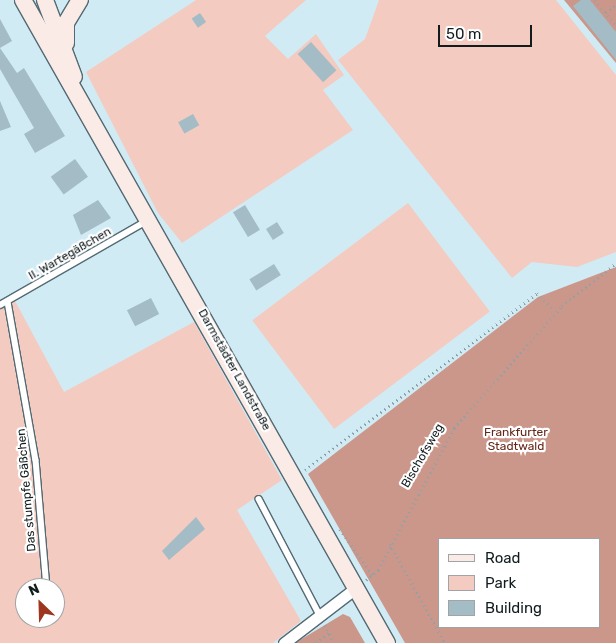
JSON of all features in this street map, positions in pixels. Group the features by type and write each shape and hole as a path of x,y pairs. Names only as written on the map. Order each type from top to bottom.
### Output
{"main road":[{"name":"Darmstädter Landstraße","path":"22,0 80,96 150,219 387,643"},
{"name":"Darmstädter Landstraße","path":"46,0 80,96"},
{"path":"67,55 66,23 80,0"}],"street":[{"path":"284,643 357,587"}],"lane":[{"name":"II. Wartegäßchen","path":"0,305 150,219"},
{"name":"Das stumpfe Gäßchen","path":"8,302 36,460 46,578"},
{"path":"260,500 320,615"}],"path":[{"path":"595,0 616,26"},
{"path":"606,13 616,5"},
{"name":"Bischofsweg","path":"357,587 378,570 389,543 454,428 556,312 616,263"},
{"path":"294,477 537,293 556,312"},
{"path":"389,543 445,643"},
{"path":"320,615 334,643"},
{"path":"316,643 329,633"}],"green space":[{"path":"196,0 306,0 265,36 288,59 316,34 344,75 323,90 353,130 182,243 158,213 86,72"},
{"path":"379,0 556,0 616,75 616,252 577,267 532,262 512,278 338,60 365,39"},
{"path":"564,0 616,0 616,63"},
{"path":"408,203 490,312 334,429 252,320"},
{"name":"Frankfurter Stadtwald","path":"616,267 616,643 405,643 308,474 538,297"},
{"path":"0,299 14,299 64,392 194,322 282,480 237,510 301,621 273,643 0,643"},
{"path":"343,614 350,617 365,643 295,643"}],"building":[{"path":"581,0 590,0 616,32 616,60 573,6"},
{"path":"200,13 206,22 198,28 192,19"},
{"path":"0,19 12,41 0,48"},
{"path":"311,42 336,70 323,82 298,54"},
{"path":"0,48 17,73 24,68 65,136 35,153 24,134 34,128 0,69"},
{"path":"0,101 11,127 0,131"},
{"path":"193,114 199,125 184,134 178,122"},
{"path":"75,159 88,177 64,194 51,177"},
{"path":"98,200 111,218 81,235 73,215"},
{"path":"245,205 260,230 248,237 233,212"},
{"path":"277,222 284,233 273,240 266,229"},
{"path":"274,264 281,275 256,290 249,279"},
{"path":"151,298 159,314 135,326 127,310"},
{"path":"196,517 205,529 169,560 162,551"}]}
